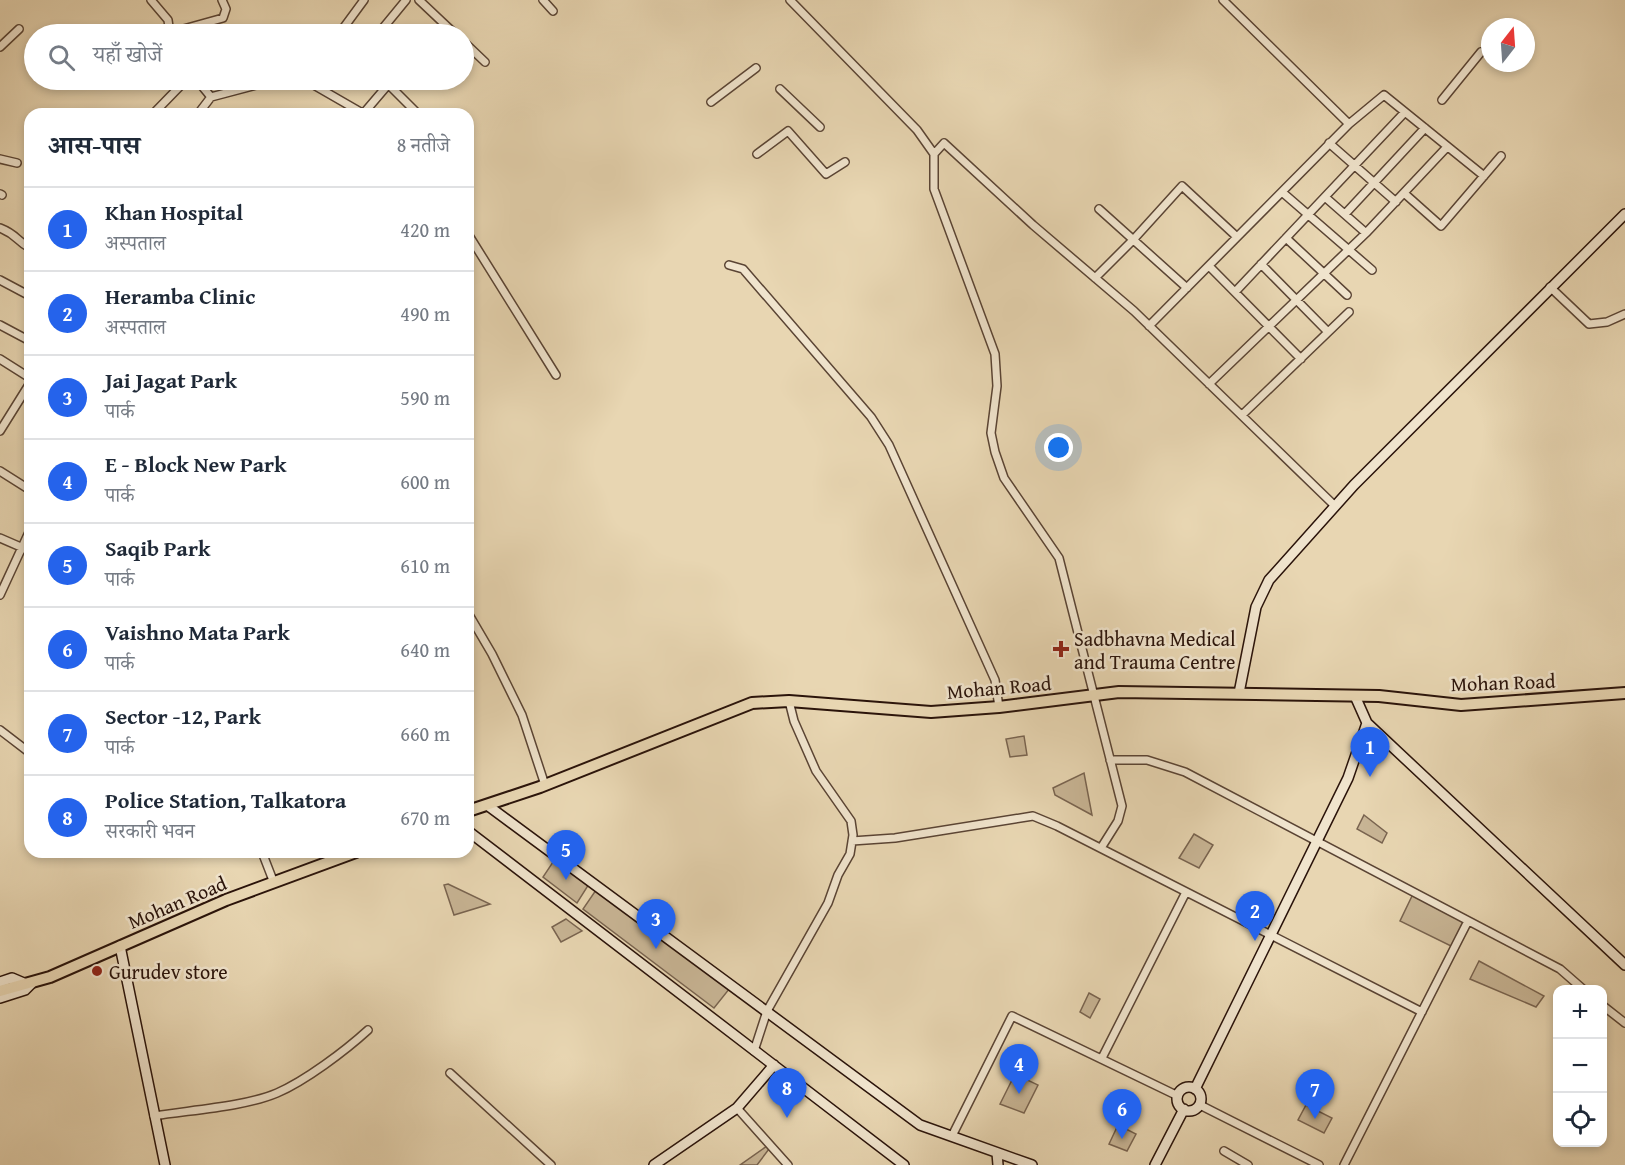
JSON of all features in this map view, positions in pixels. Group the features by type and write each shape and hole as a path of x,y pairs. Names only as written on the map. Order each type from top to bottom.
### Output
{"main road":[{"name":"Mohan Road","path":"474,809 545,785 752,703 789,701 931,712 999,708 1119,692 1355,696 1461,705 1625,693"},
{"name":"Mohan Road","path":"0,991 29,984 340,858"}],"street":[{"path":"151,0 168,20 168,24"},
{"path":"203,24 223,18 226,9 222,0"},
{"path":"346,24 364,0"},
{"path":"386,24 406,0"},
{"path":"419,0 443,23"},
{"path":"543,0 554,11"},
{"path":"790,0 917,130 934,154 934,189 995,354 997,386 991,433 994,452 1004,478 1059,558 1071,596 1092,696 1122,806 1118,821 1101,848"},
{"path":"1223,0 1348,124"},
{"path":"0,47 19,29"},
{"path":"474,52 485,62"},
{"path":"1442,100 1481,52"},
{"path":"711,102 756,68"},
{"path":"159,108 176,90"},
{"path":"205,90 211,97"},
{"path":"203,108 211,97 237,90"},
{"path":"324,90 354,108"},
{"path":"369,108 384,90"},
{"path":"397,90 413,108"},
{"path":"780,90 820,127"},
{"path":"1149,326 1348,124 1383,95 1484,176"},
{"path":"1235,292 1405,112"},
{"path":"1345,214 1425,128"},
{"path":"757,154 788,131 826,174 845,162"},
{"path":"934,154 944,143 1149,326 1334,505"},
{"path":"1329,143 1396,202"},
{"path":"1209,384 1349,250 1447,147"},
{"path":"1404,193 1441,226 1501,156"},
{"path":"0,159 17,163"},
{"path":"1095,278 1182,186 1237,237"},
{"path":"1282,192 1372,270"},
{"path":"1325,197 1366,233"},
{"path":"1099,209 1187,288"},
{"path":"1239,693 1256,607 1269,580 1334,505 1550,286 1625,214"},
{"path":"0,228 16,234 24,245"},
{"path":"1286,238 1347,295"},
{"path":"474,244 556,375"},
{"path":"1261,264 1328,332"},
{"path":"729,265 743,268 871,417 889,445 995,680 999,708"},
{"path":"1209,266 1301,359"},
{"path":"0,280 24,293"},
{"path":"1550,286 1589,324 1607,322 1625,314"},
{"path":"1242,416 1349,312"},
{"path":"0,325 24,337"},
{"path":"0,361 24,375"},
{"path":"0,431 24,393"},
{"path":"0,471 24,486"},
{"path":"0,538 22,547"},
{"path":"0,595 24,543"},
{"path":"474,623 522,715 545,785"},
{"path":"1355,696 1367,723 1625,964"},
{"path":"754,1051 767,1011 828,903 838,875 850,854 852,841 850,821 816,771 794,721 789,701"},
{"path":"1195,1089 1348,778 1367,723"},
{"path":"0,730 24,748"},
{"path":"1110,760 1147,760 1185,772 1560,969 1578,985"},
{"path":"487,805 920,1125 997,1153 1011,1162 1032,1165"},
{"path":"852,841 895,838 1033,816 1101,848 1422,1012"},
{"path":"474,836 904,1165"},
{"path":"264,858 274,883"},
{"path":"1102,1058 1186,892"},
{"path":"1344,1165 1468,921"},
{"path":"120,946 165,1165"},
{"path":"0,982 12,978 29,984 25,990 0,998"},
{"path":"1607,1009 1625,1023"},
{"path":"952,1137 1012,1016 1178,1096"},
{"path":"154,1116 258,1099 278,1093 348,1048 368,1030"},
{"path":"654,1165 737,1108 774,1065"},
{"path":"450,1072 551,1165"},
{"path":"1184,1089 1195,1089 1200,1094 1200,1104 1191,1111 1184,1109 1179,1104 1178,1096 1184,1089"},
{"path":"1200,1104 1319,1165"},
{"path":"737,1108 788,1165"},
{"path":"1155,1165 1184,1109"},
{"path":"1224,1151 1248,1165"},
{"path":"997,1153 998,1165"}],"shaded area":[{"path":"1024,736 1027,755 1010,757 1006,739"},
{"path":"1084,773 1092,815 1055,795 1053,788"},
{"path":"1364,815 1387,833 1382,843 1357,829"},
{"path":"1194,834 1213,845 1199,868 1179,858"},
{"path":"555,859 589,884 577,903 543,877"},
{"path":"448,884 490,904 454,915 444,885"},
{"path":"596,890 730,988 714,1008 583,909"},
{"path":"1413,894 1466,922 1453,947 1400,921"},
{"path":"566,919 582,931 561,942 552,927"},
{"path":"1479,961 1544,996 1536,1007 1470,979"},
{"path":"1089,993 1100,999 1090,1018 1080,1012"},
{"path":"1015,1074 1038,1085 1024,1113 1000,1104"},
{"path":"1306,1105 1332,1118 1324,1133 1298,1120"},
{"path":"1118,1125 1136,1134 1127,1151 1109,1144"},
{"path":"767,1146 769,1149 757,1165 740,1165"}],"place":[{"name":"Sadbhavna Medical and Trauma Centre","path":"1061,649"},
{"name":"Khan Hospital","path":"1370,777"},
{"name":"Saqib Park","path":"566,880"},
{"name":"Heramba Clinic","path":"1255,941"},
{"name":"Jai Jagat Park","path":"656,949"},
{"name":"Gurudev store","path":"97,971"},
{"name":"E - Block New Park","path":"1019,1094"},
{"name":"Police Station, Talkatora","path":"787,1118"},
{"name":"Sector -12, Park","path":"1315,1119"},
{"name":"Vaishno Mata Park","path":"1122,1139"}]}
